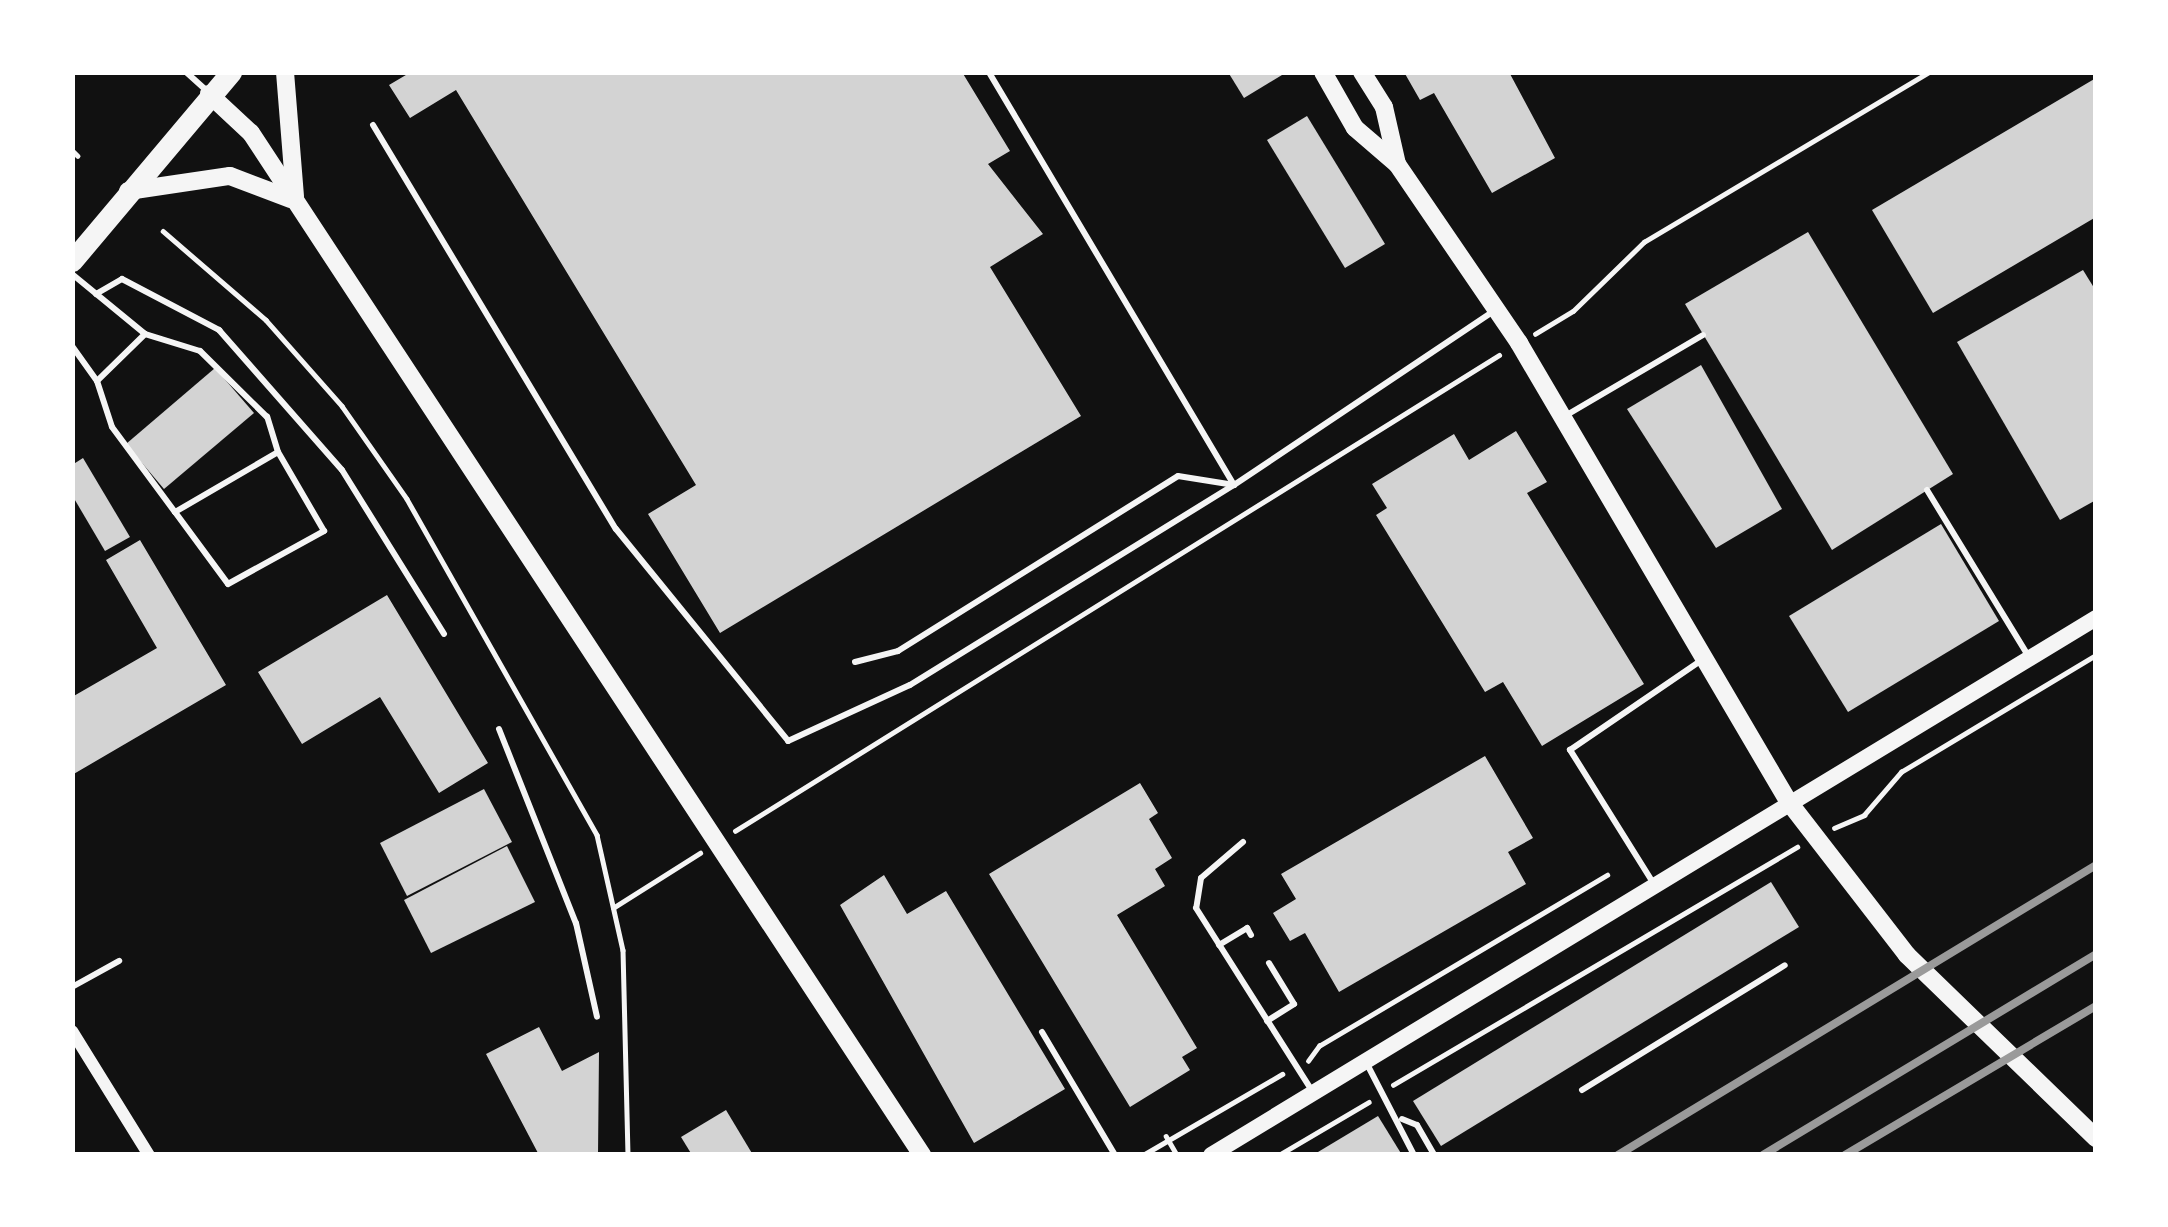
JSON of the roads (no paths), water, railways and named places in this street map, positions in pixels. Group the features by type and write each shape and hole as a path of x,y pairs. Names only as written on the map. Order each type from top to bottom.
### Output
{"highway":[{"path":"72,261 231,72"}],"main road":[{"path":"285,72 298,205"},
{"path":"1323,72 1355,128 1397,164 1495,309 1788,801 1907,955 2096,1138"},
{"path":"1362,72 1384,107 1397,164"},
{"path":"209,94 243,121 922,1155"},
{"path":"128,191 230,176 298,205"}],"street":[{"path":"1211,1155 2096,618"},
{"path":"72,1031 149,1155"}],"lane":[{"path":"186,72 209,94"},
{"path":"989,72 1234,485"},
{"path":"373,124 616,529 788,742 910,685 1234,485 1495,309"},
{"path":"72,274 145,334 200,351 267,417 278,452 324,531 228,584 112,427 98,381 72,346"},
{"path":"96,294 122,279 219,329 342,470 444,634"},
{"path":"98,381 145,334"},
{"path":"1562,417 1703,335"},
{"path":"175,512 278,452"},
{"path":"855,662 898,651 1178,476 1234,485"},
{"path":"1927,490 2029,657"},
{"path":"1654,884 1570,750 1701,660"},
{"path":"500,729 576,923 597,1017"},
{"path":"1243,842 1202,878 1196,908 1313,1092"},
{"path":"1219,945 1247,928 1251,935"},
{"path":"72,987 119,961"},
{"path":"1267,1021 1294,1004 1269,963"},
{"path":"1582,1090 1785,965"},
{"path":"1042,1032 1115,1155"},
{"path":"1366,1061 1401,1118 1414,1155"},
{"path":"1401,1118 1417,1125 1434,1155"}],"railway":[{"path":"1618,1155 2096,865"},
{"path":"1763,1155 2096,954"},
{"path":"1845,1155 2096,1006"}]}
